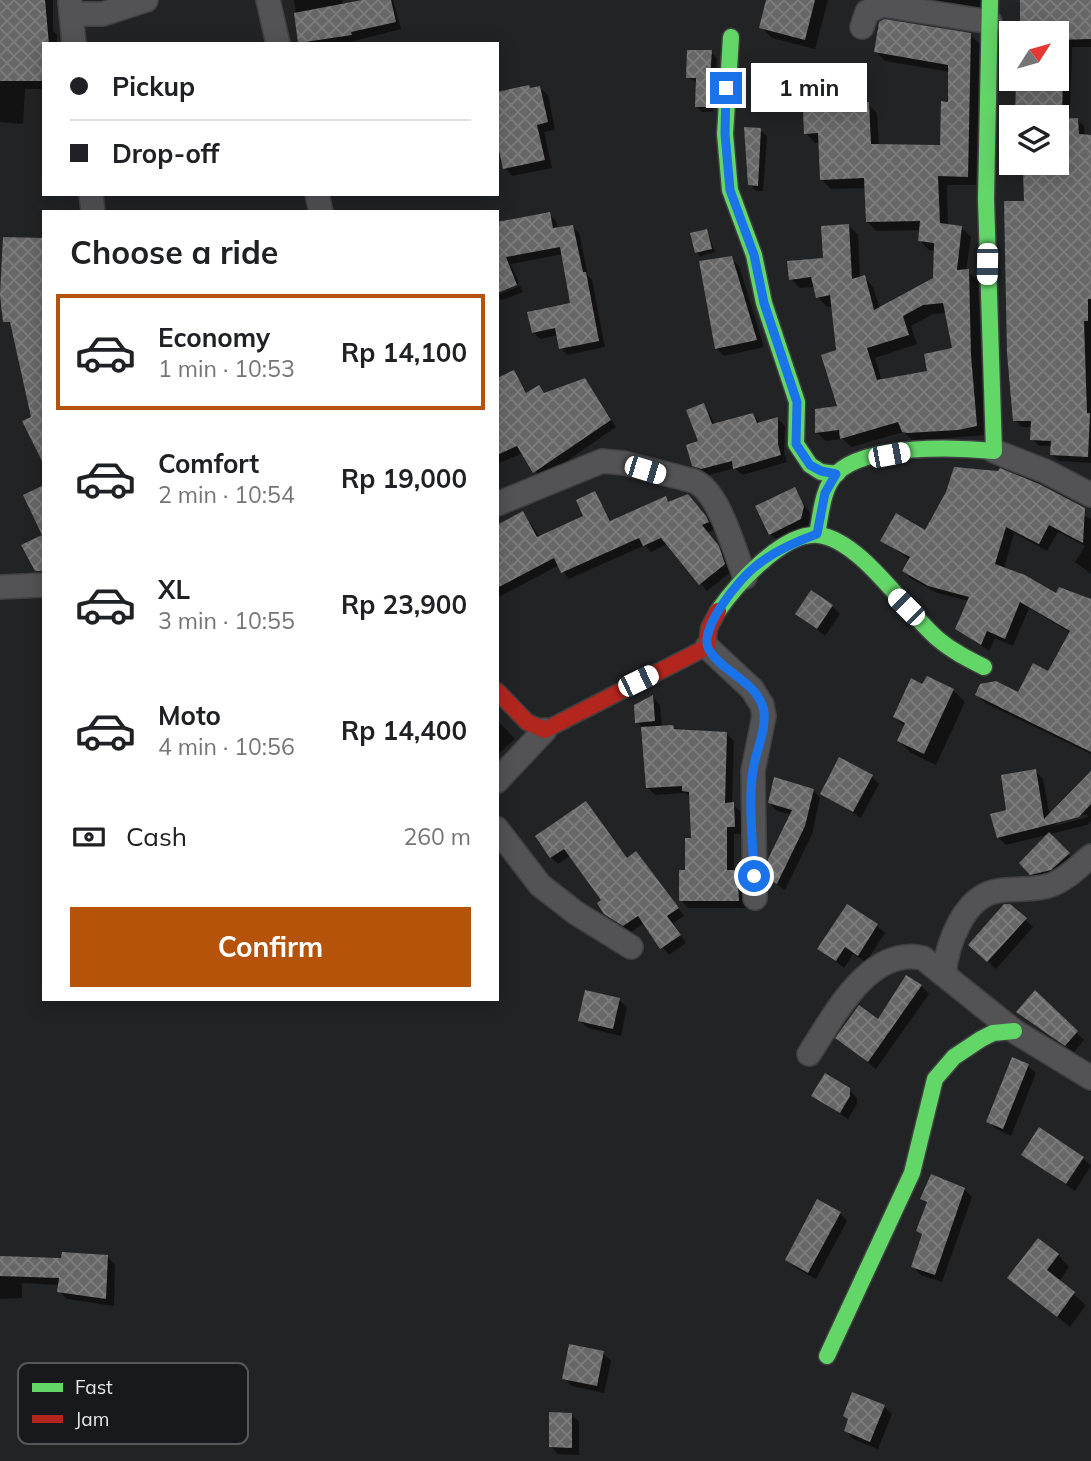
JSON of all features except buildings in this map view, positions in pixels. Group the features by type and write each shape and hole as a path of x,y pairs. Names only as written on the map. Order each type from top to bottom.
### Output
{"street":[{"path":"74,42 70,7 103,14 146,0"},
{"path":"268,0 278,42"},
{"path":"862,27 867,12 882,5 990,11 986,199 989,355 996,437 994,451"},
{"path":"731,37 725,134 730,190 754,255 764,303 797,402 796,444 810,465 836,474"},
{"path":"817,534 825,493 836,474 852,463 907,451 971,448 994,451 1045,471 1091,495"},
{"path":"499,503 602,461 624,463 694,481 705,485 715,500 745,577"},
{"path":"707,647 711,624 725,600 754,567 786,546 817,534 835,540 859,559 938,639 984,667"},
{"path":"0,587 42,585"},
{"path":"499,779 545,730 707,647"},
{"path":"707,647 752,689 762,705 764,716 753,771 755,898"},
{"path":"499,693 527,722 545,730"},
{"path":"499,832 540,885 576,913 631,947"},
{"path":"944,974 947,948 979,898 997,891 1050,885 1067,876 1091,856"},
{"path":"809,1054 850,993 894,957 906,954 923,958 1014,1031 1091,1078"},
{"path":"827,1356 912,1172 935,1079 954,1057 981,1039 993,1033 1014,1031"}],"traffic: fast":[{"path":"817,534 828,486 837,473 851,464 890,452 935,449 994,451 986,199 990,0"},
{"path":"731,37 725,134 730,190 754,255 764,303 797,402 796,444 810,465 821,472 837,474"},
{"path":"718,611 748,575 776,551 804,536 818,535 850,549 882,578 938,639 984,667"},
{"path":"827,1356 912,1173 935,1079 954,1057 981,1039 993,1033 1014,1031"}],"traffic: jam":[{"path":"499,693 527,722 545,730 707,647 709,628 718,611"}],"route":[{"path":"726,88 725,134 730,190 754,255 764,303 797,402 796,444 810,465 836,474 825,493 817,534 786,546 754,567 725,600 706,639 707,647 715,658 752,689 762,705 764,716 753,771 751,809 754,876"}]}
